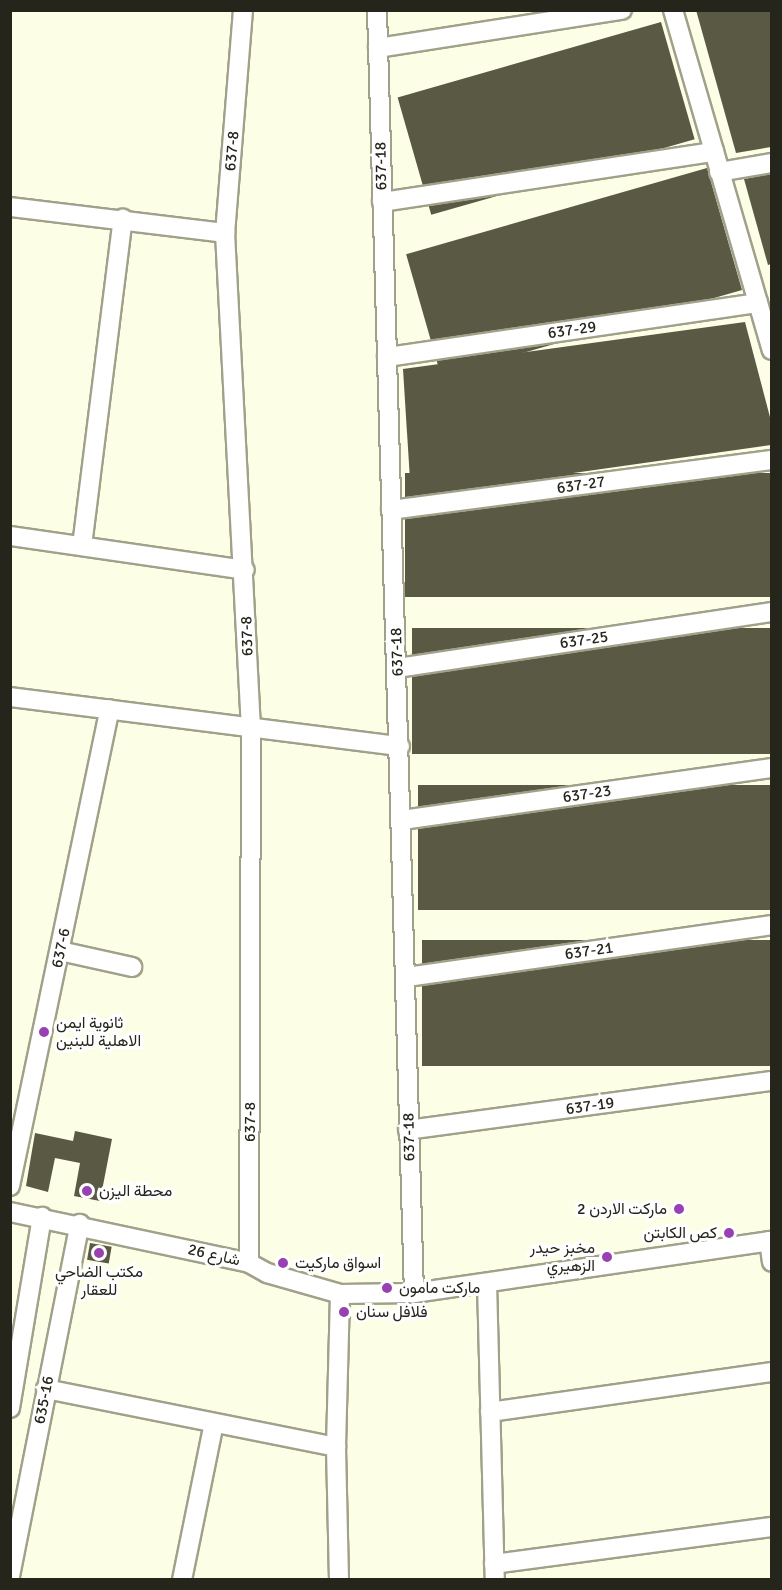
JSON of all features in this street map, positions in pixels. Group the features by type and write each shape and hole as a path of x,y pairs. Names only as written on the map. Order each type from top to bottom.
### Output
{"street":[{"name":"637-8","path":"243,10 225,233 245,570 251,726 249,1263"},
{"name":"637-18","path":"377,10 407,977 408,1130 414,1293"},
{"path":"378,48 622,10"},
{"path":"673,10 771,350"},
{"path":"382,202 714,152"},
{"path":"719,172 771,163"},
{"path":"10,207 225,233"},
{"path":"82,546 123,219"},
{"name":"637-29","path":"387,357 758,303"},
{"name":"637-27","path":"391,510 771,460"},
{"path":"10,536 245,570"},
{"name":"637-25","path":"397,668 771,612"},
{"path":"10,697 400,746"},
{"name":"637-6","path":"10,1186 110,709"},
{"name":"637-23","path":"402,820 771,768"},
{"name":"637-21","path":"407,977 771,925"},
{"path":"60,951 132,967"},
{"name":"637-19","path":"408,1130 771,1081"},
{"name":"شارع 26","path":"10,1212 80,1224 249,1263 267,1273 340,1294 414,1293 770,1241"},
{"name":"635-16","path":"10,1408 42,1217"},
{"name":"635-16","path":"10,1576 80,1224"},
{"path":"770,1241 771,1262"},
{"path":"487,1283 495,1572 771,1527"},
{"path":"339,1580 336,1447 340,1294"},
{"path":"490,1412 771,1372"},
{"path":"46,1389 336,1447"},
{"path":"182,1580 214,1423"}],"building":[{"path":"696,10 771,10 771,147 736,153"},
{"path":"661,22 695,139 431,215 398,98"},
{"path":"707,168 742,290 441,376 406,254"},
{"path":"771,174 771,264 768,265 744,179"},
{"path":"745,322 771,421 771,445 411,496 403,369"},
{"path":"405,473 771,473 771,597 405,597"},
{"path":"412,628 771,628 771,754 412,754"},
{"path":"418,785 771,785 771,910 418,910"},
{"path":"422,940 771,940 771,1066 422,1066"},
{"path":"75,1131 112,1139 100,1201 74,1196 80,1163 55,1158 48,1192 26,1186 35,1133 73,1141"},
{"path":"90,1243 112,1247 109,1264 87,1260"}],"place":[{"name":"ثانوية ايمن الاهلية للبنين","path":"44,1032"},
{"name":"محطة اليزن","path":"87,1191"},
{"name":"ماركت الاردن 2","path":"679,1209"},
{"name":"كص الكابتن","path":"729,1233"},
{"name":"مكتب الضاحي للعقار","path":"99,1253"},
{"name":"مخبز حيدر الزهيري","path":"607,1257"},
{"name":"اسواق ماركيت","path":"283,1263"},
{"name":"ماركت مامون","path":"387,1288"},
{"name":"فلافل سنان","path":"344,1312"}]}
